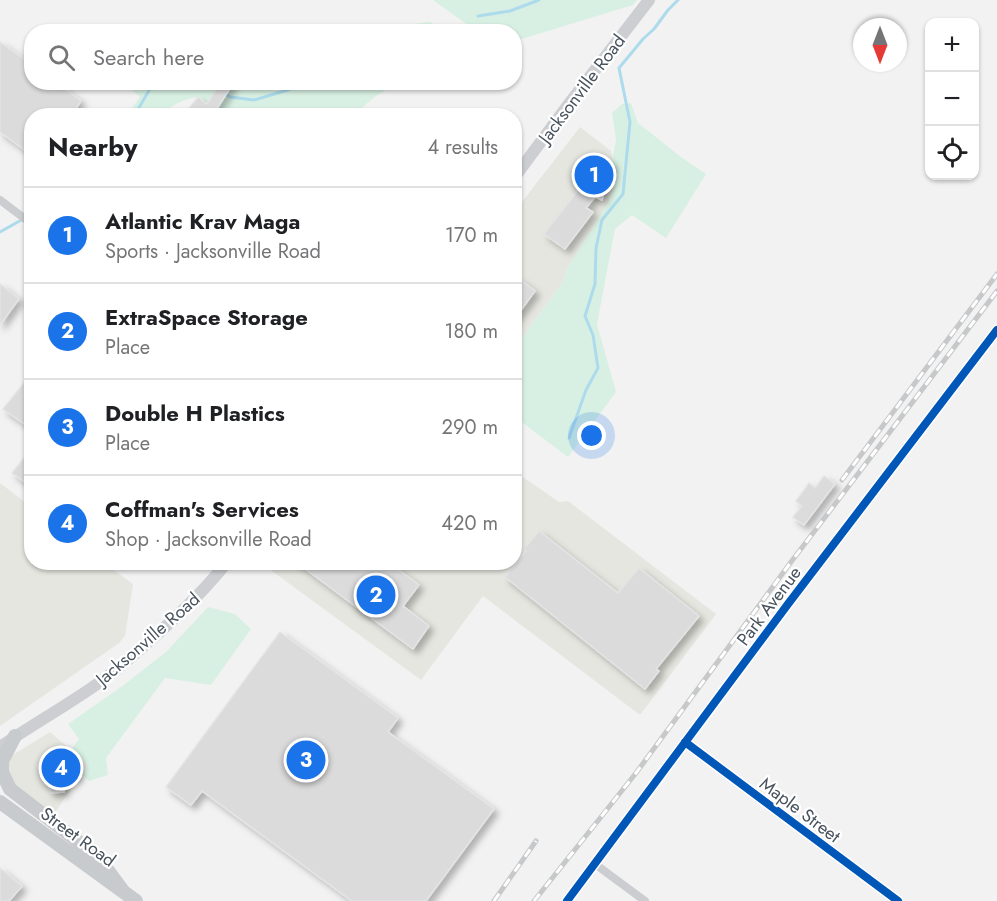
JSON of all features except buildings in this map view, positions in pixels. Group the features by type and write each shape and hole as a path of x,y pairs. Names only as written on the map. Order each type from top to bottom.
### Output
{"main road":[{"name":"Jacksonville Road","path":"522,167 649,0"},
{"name":"Jacksonville Road","path":"0,747 94,686 141,649 204,590 220,570"},
{"path":"15,736 2,761 2,772 10,789 97,856 123,891"},
{"name":"Street Road","path":"0,802 136,901"}],"street":[{"path":"0,200 24,218"},
{"name":"Park Avenue","path":"567,901 997,330"},
{"name":"Maple Street","path":"685,742 898,901"},
{"path":"595,864 645,901"}],"shaded area":[{"path":"580,127 611,151 616,178 609,202 568,267 562,283 522,338 522,202"},
{"path":"522,476 559,502 568,501 716,614 640,715 483,596 421,680 271,570 522,570"},
{"path":"0,483 24,502 24,570 114,570 133,584 125,636 119,643 0,726"},
{"path":"50,732 88,765 51,818 16,790 6,764 11,756"}],"green space":[{"path":"433,0 637,0 633,5 522,39 522,24 466,24"},
{"path":"132,90 216,90 207,104 197,97 169,108 132,108 140,97"},
{"path":"229,90 386,90 361,108 217,108"},
{"path":"631,103 638,123 706,174 666,238 632,215 615,229 597,324 616,392 568,457 522,422 522,338 562,283 568,267 609,202 616,178 612,161 616,140 612,113 622,104"},
{"path":"208,607 235,614 251,629 211,685 165,678 106,758 108,775 89,781 82,774 88,765 71,750 79,739 68,724 166,652"}],"waterway":[{"path":"478,16 510,11 539,0"},
{"path":"569,438 586,390 598,368 593,335 585,316 595,284 596,248 602,220 623,194 630,122 619,68 678,0"},
{"path":"139,108 149,90"},
{"path":"219,90 230,97 254,100 288,90"},
{"path":"0,232 24,218"}],"railway":[{"path":"842,480 997,274"},
{"path":"534,901 636,773 791,562 997,291"},
{"path":"494,901 536,841"}],"cycle path":[{"path":"567,901 788,604 997,330"},
{"path":"685,742 898,901"}],"place":[{"name":"Atlantic Krav Maga","path":"594,175"},
{"name":"ExtraSpace Storage","path":"376,595"},
{"name":"Double H Plastics","path":"306,760"},
{"name":"Coffman's Services","path":"61,768"}]}
